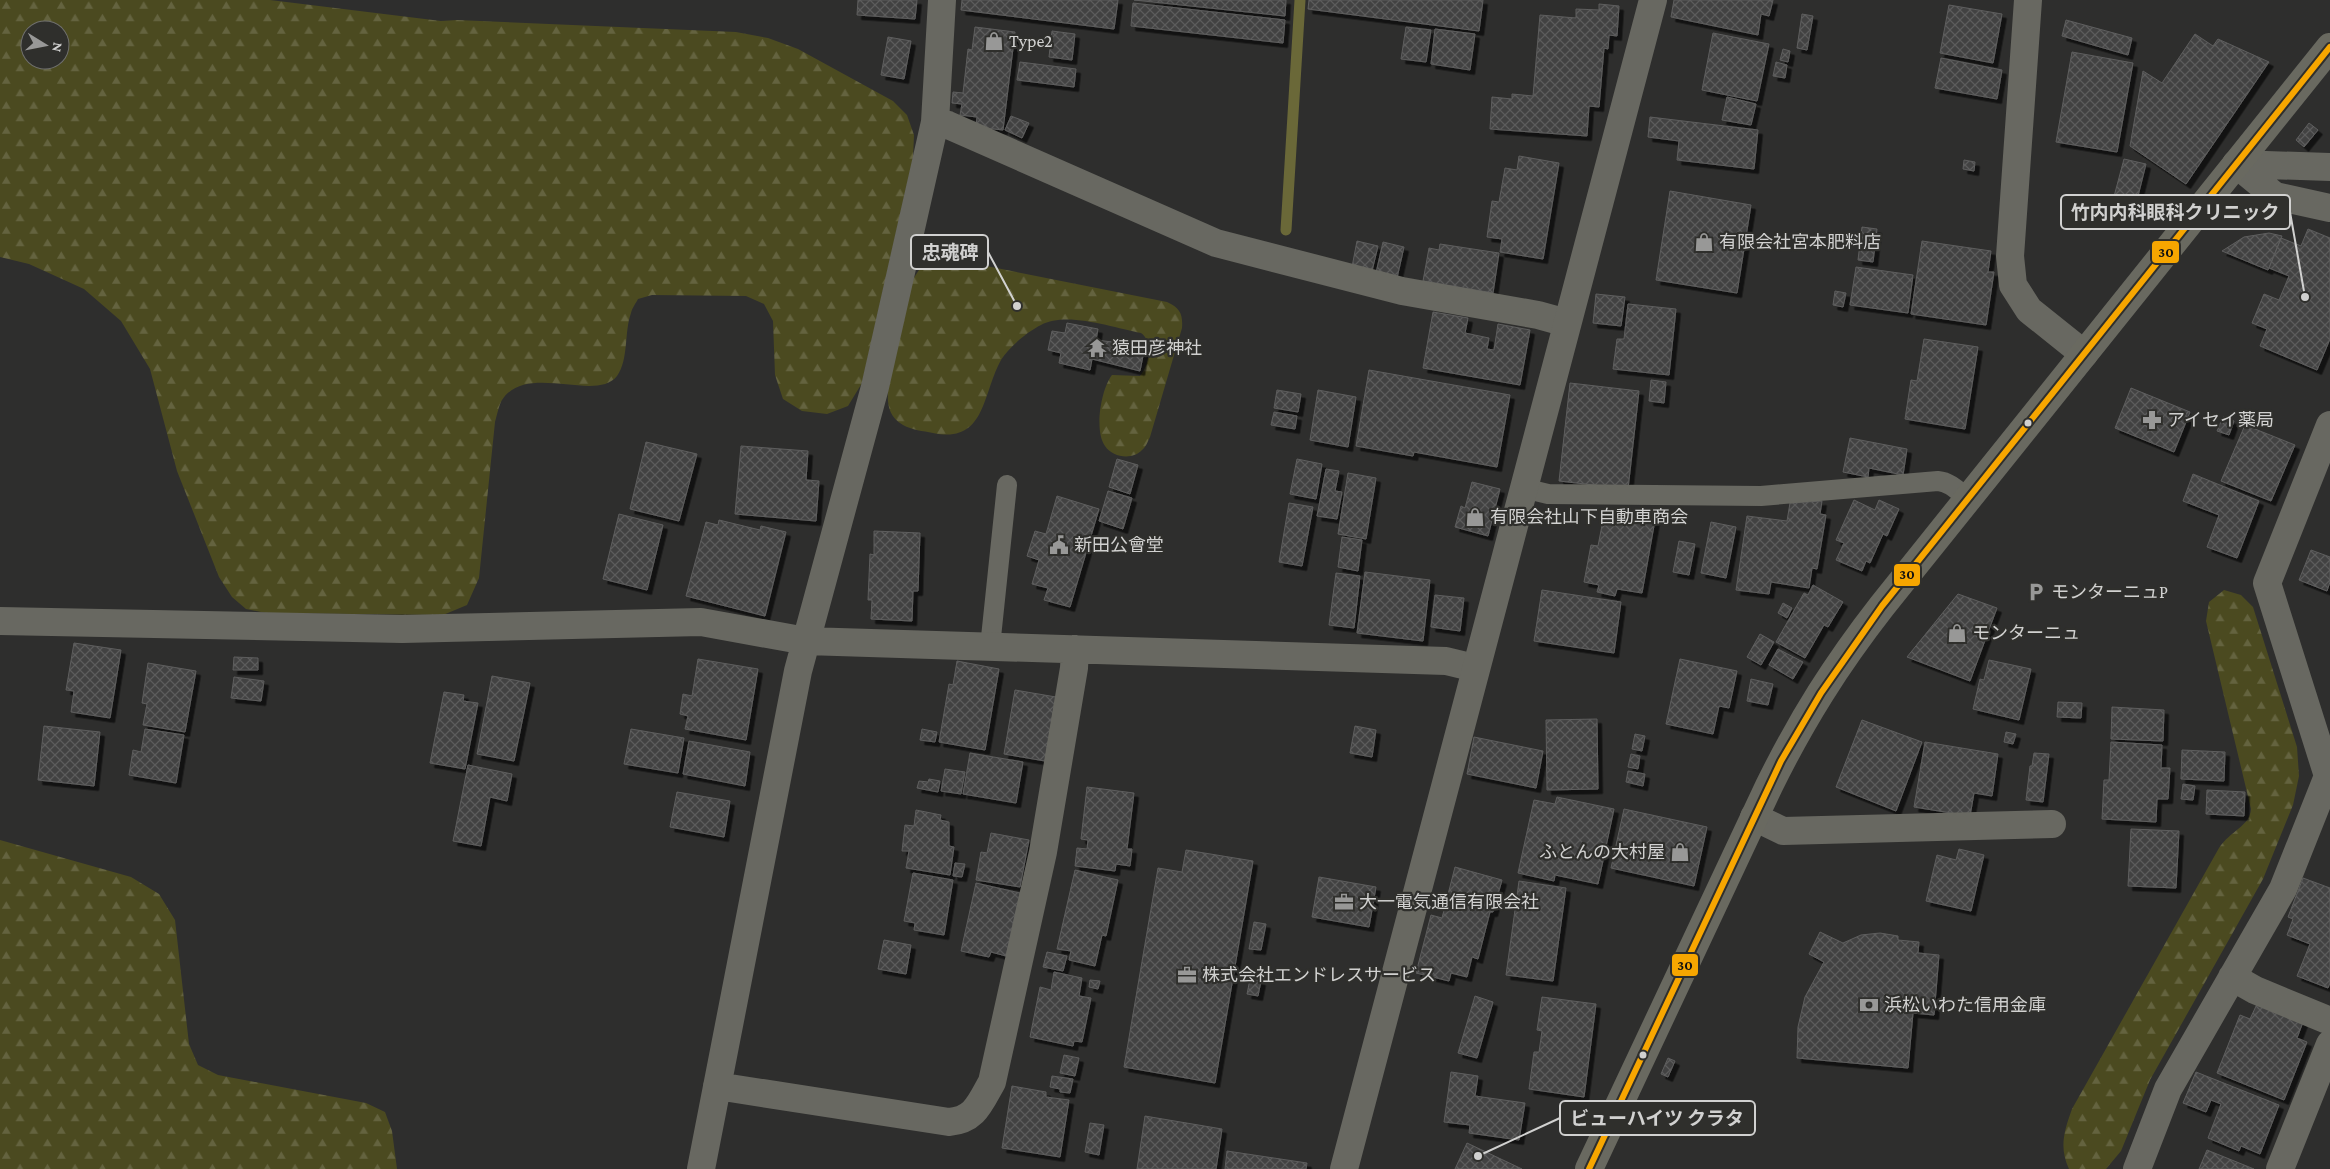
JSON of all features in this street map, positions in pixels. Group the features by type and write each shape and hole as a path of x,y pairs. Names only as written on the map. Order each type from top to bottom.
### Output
{"main road":[{"path":"1589,1169 1792,738 1819,692 1855,641 2330,47"}],"street":[{"path":"701,1169 798,671 875,387 935,122 942,0"},
{"path":"1344,1169 1653,0"},
{"path":"2028,0 2010,256 2013,285 2029,310 2084,354"},
{"path":"935,122 948,125 1216,243 1402,291 1567,323"},
{"path":"2236,164 2330,167"},
{"path":"2236,164 2275,196 2330,208"},
{"path":"2136,1169 2168,1089 2283,889 2328,776 2267,582 2330,425"},
{"path":"0,621 402,629 701,622 806,641 1446,661 1475,668"},
{"path":"718,1086 949,1122 963,1121 975,1111 992,1082 1043,852 1074,668 1075,649"},
{"path":"1754,817 1783,831 2052,824"},
{"path":"2232,977 2255,990 2330,1021"},
{"path":"2280,1169 2330,1044"}],"lane":[{"path":"1523,488 1548,494 1761,496 1938,481 1951,485 1968,499"},
{"path":"990,647 1007,486"}],"green space":[{"path":"0,0 270,0 441,21 457,20 736,32 768,38 798,49 893,101 907,115 914,135 913,158 862,383 848,406 827,414 802,411 783,399 775,375 773,321 764,304 746,296 652,295 638,299 632,309 629,320 625,354 617,376 607,383 594,386 528,384 513,389 502,400 495,422 479,578 467,605 443,615 266,613 246,609 232,597 219,577 177,471 150,369 121,321 84,289 29,264 0,257"},
{"path":"946,258 1167,302 1178,309 1182,319 1182,328 1150,437 1143,449 1134,455 1128,456 1113,453 1105,446 1099,421 1102,400 1108,381 1112,375 1140,376 1148,360 1148,342 1141,333 1077,320 1052,321 1041,325 1013,345 1001,360 980,413 973,424 963,431 950,434 933,433 906,427 898,422 890,410 888,390 912,282 922,267 929,261"},
{"path":"2224,590 2241,595 2253,607 2297,747 2299,776 2293,805 2263,879 2150,1080 2121,1151 2106,1169 2069,1169 2063,1147 2072,1109 2219,848 2250,815 2251,809 2206,621 2209,602"},
{"path":"0,840 131,877 159,894 175,920 189,1044 198,1065 218,1075 366,1103 385,1112 392,1131 397,1169 0,1169"}],"building":[{"path":"858,0 917,0 915,19 857,15"},
{"path":"962,0 1118,0 1114,29 961,10"},
{"path":"1134,0 1286,0 1285,16"},
{"path":"1309,0 1483,0 1479,31 1308,9"},
{"path":"1674,0 1773,0 1769,16 1761,14 1758,35 1671,17"},
{"path":"1133,3 1285,20 1283,43 1131,26"},
{"path":"1599,4 1619,6 1617,36 1609,35 1608,49 1604,48 1599,107 1589,106 1587,136 1490,129 1492,97 1512,99 1512,94 1533,96 1540,15 1576,18 1576,9 1599,10"},
{"path":"1949,5 2002,14 1993,63 1940,53"},
{"path":"1802,14 1813,16 1807,50 1797,48"},
{"path":"2066,20 2132,38 2128,55 2062,36"},
{"path":"975,27 1015,32 1003,130 976,127 977,117 960,115 962,104 952,103 953,92 963,93 968,49 972,50"},
{"path":"1406,27 1431,30 1426,62 1401,59"},
{"path":"1435,29 1475,34 1470,70 1431,64"},
{"path":"1052,31 1075,34 1072,60 1049,57"},
{"path":"1713,33 1769,44 1757,101 1702,90"},
{"path":"2195,34 2213,46 2218,39 2269,62 2186,184 2130,146 2143,71 2162,83"},
{"path":"888,37 911,41 904,79 881,75"},
{"path":"1783,49 1790,51 1788,62 1780,60"},
{"path":"2072,52 2133,63 2117,152 2056,142"},
{"path":"1941,58 2002,70 1997,99 1935,88"},
{"path":"1020,62 1076,69 1074,87 1017,80"},
{"path":"1776,62 1787,65 1785,78 1773,76"},
{"path":"1727,97 1756,104 1751,125 1722,120"},
{"path":"1011,116 1029,123 1022,138 1005,130"},
{"path":"1650,117 1758,130 1754,169 1677,160 1679,141 1648,137"},
{"path":"2309,123 2318,130 2304,147 2296,140"},
{"path":"1519,156 1559,163 1543,259 1500,252 1502,239 1487,237 1492,201 1499,202 1505,168 1517,170"},
{"path":"2124,159 2146,164 2137,200 2131,198 2128,208 2112,204"},
{"path":"1964,160 1975,162 1974,171 1963,169"},
{"name":"有限会社宮本肥料店","path":"1670,191 1751,205 1737,293 1656,280"},
{"path":"1862,227 1877,229 1873,262 1858,260"},
{"path":"2308,229 2330,238 2330,339 2317,370 2260,346 2267,329 2252,323 2264,294 2279,300 2289,276 2269,268 2281,238 2301,246"},
{"path":"2269,233 2282,236 2268,270 2222,251 2244,237"},
{"path":"1357,241 1378,246 1372,271 1352,267"},
{"path":"1922,241 1991,251 1988,272 1994,272 1986,325 1911,314"},
{"path":"1383,242 1404,247 1397,278 1376,273"},
{"path":"1440,244 1499,253 1493,293 1423,281 1429,248 1439,250"},
{"path":"1856,267 1913,275 1908,313 1850,305"},
{"path":"1835,291 1846,293 1843,307 1833,305"},
{"path":"1596,294 1625,297 1621,326 1593,323"},
{"path":"1628,304 1676,309 1669,375 1613,369 1617,339 1624,339"},
{"path":"1433,312 1468,318 1465,333 1489,338 1487,349 1494,350 1498,324 1530,330 1520,385 1423,368"},
{"name":"猿田彦神社","path":"1067,323 1098,329 1096,340 1145,346 1140,371 1092,359 1090,370 1059,363 1061,353 1048,350 1052,331 1065,333"},
{"path":"1924,339 1978,347 1965,429 1905,419 1911,380 1917,381"},
{"path":"1369,370 1510,395 1497,467 1414,452 1413,456 1356,446"},
{"path":"1651,380 1666,382 1664,403 1649,401"},
{"path":"1570,383 1639,391 1628,489 1559,481"},
{"name":"アイセイ薬局","path":"2131,388 2190,412 2174,452 2115,428"},
{"path":"1277,390 1301,394 1298,412 1274,408"},
{"path":"1318,390 1356,397 1348,447 1310,440"},
{"path":"1274,412 1297,416 1295,429 1271,425"},
{"path":"2223,417 2234,421 2229,435 2217,431"},
{"path":"2245,425 2295,445 2271,501 2221,481"},
{"path":"1850,438 1907,449 1903,475 1869,468 1868,477 1843,472"},
{"path":"646,442 697,454 679,521 630,509"},
{"path":"741,446 808,451 806,480 819,481 816,521 735,514"},
{"path":"1117,459 1138,465 1130,494 1109,487"},
{"path":"1297,459 1322,464 1316,499 1290,494"},
{"path":"1326,469 1339,471 1335,491 1342,492 1337,519 1317,516"},
{"path":"1348,473 1376,478 1366,539 1338,534"},
{"path":"2193,474 2259,501 2237,558 2207,547 2219,515 2183,501"},
{"name":"有限会社山下自動車商会","path":"1472,482 1500,489 1488,536 1455,527 1461,506 1465,508"},
{"path":"1108,491 1132,498 1123,529 1099,521"},
{"name":"新田公會堂","path":"1057,496 1099,509 1070,607 1044,600 1048,588 1032,584 1039,560 1027,556 1035,531 1046,534"},
{"path":"1854,500 1875,510 1879,500 1899,509 1887,536 1883,534 1870,563 1866,561 1862,571 1836,560 1844,543 1836,540"},
{"path":"1822,501 1820,514 1826,515 1817,569 1812,568 1809,588 1771,582 1769,594 1736,590 1747,516 1787,521 1790,503"},
{"path":"1289,503 1313,507 1302,566 1279,562"},
{"path":"1605,510 1655,520 1642,593 1617,589 1615,596 1597,592 1599,585 1584,582 1591,545 1598,546"},
{"path":"619,514 663,525 647,590 603,579"},
{"path":"719,520 760,530 761,526 786,532 765,616 686,596 706,522 718,525"},
{"path":"1711,522 1736,527 1726,578 1701,573"},
{"path":"874,531 920,533 918,591 913,591 912,621 871,619 872,600 868,600 870,554 874,555"},
{"path":"1342,537 1362,540 1358,571 1338,567"},
{"path":"1679,541 1695,544 1689,575 1673,572"},
{"path":"2311,550 2330,557 2330,582 2327,591 2299,580"},
{"path":"1365,572 1430,580 1423,641 1357,633"},
{"path":"1336,573 1360,576 1354,628 1329,625"},
{"path":"1813,585 1843,602 1828,627 1824,625 1805,658 1776,642 1804,593 1808,595"},
{"path":"1542,590 1621,602 1614,653 1534,641"},
{"name":"モンターニュ","path":"1958,594 1997,608 1970,681 1907,657"},
{"path":"1435,595 1464,598 1460,631 1431,627"},
{"path":"1783,603 1792,608 1787,618 1778,613"},
{"path":"1760,634 1774,642 1761,665 1747,657"},
{"path":"74,643 121,650 110,718 71,712 74,691 66,690"},
{"path":"1778,649 1803,662 1793,679 1769,665"},
{"path":"234,657 258,658 258,670 233,670"},
{"path":"698,659 758,669 746,740 685,729 688,716 680,714 683,694 692,696"},
{"path":"1680,659 1737,671 1729,708 1719,706 1713,734 1666,724"},
{"path":"1989,660 2031,669 2019,720 1973,709 1980,679 1984,680"},
{"path":"957,661 999,669 985,750 939,742 949,684 953,685"},
{"path":"148,663 196,671 185,732 143,725 147,704 142,703"},
{"path":"492,676 530,683 514,761 477,754"},
{"path":"234,677 264,681 261,701 231,698"},
{"path":"1751,679 1773,684 1768,705 1747,701"},
{"path":"1015,690 1056,697 1045,761 1004,754"},
{"path":"444,692 464,695 463,701 478,703 465,769 430,763"},
{"path":"2058,702 2082,703 2081,718 2057,717"},
{"path":"2112,707 2164,710 2163,741 2111,739"},
{"path":"1597,719 1598,789 1547,790 1546,720"},
{"path":"1862,720 1922,742 1896,811 1836,787"},
{"path":"44,726 100,732 94,786 38,780"},
{"path":"1355,726 1376,730 1372,757 1350,753"},
{"path":"145,729 184,735 176,783 129,775 133,750 141,752"},
{"path":"631,729 684,738 678,773 624,764"},
{"path":"922,729 937,732 935,742 920,740"},
{"path":"2006,732 2016,734 2013,744 2004,742"},
{"path":"1635,734 1645,736 1642,751 1632,749"},
{"path":"1474,737 1543,751 1536,788 1467,774"},
{"path":"689,741 750,752 745,786 683,774"},
{"path":"1925,742 1998,754 1992,796 1974,793 1970,816 1914,807"},
{"path":"2111,742 2162,745 2161,768 2170,768 2168,799 2157,799 2156,822 2102,819 2104,780 2109,780"},
{"path":"2182,750 2225,752 2224,781 2181,779"},
{"path":"970,753 1023,762 1016,803 963,794"},
{"path":"2034,753 2049,754 2043,802 2026,800 2030,766 2032,766"},
{"path":"1631,754 1640,756 1638,769 1628,767"},
{"path":"468,765 512,774 507,801 490,797 481,846 453,841"},
{"path":"945,769 965,772 961,794 941,791"},
{"path":"1628,771 1645,774 1643,786 1626,782"},
{"path":"929,779 940,781 938,792 917,788 919,781 928,782"},
{"path":"2183,784 2195,786 2193,800 2181,799"},
{"path":"1087,787 1134,793 1127,849 1132,849 1130,866 1116,864 1115,871 1075,866 1077,848 1087,849 1088,840 1081,839"},
{"path":"2207,790 2245,792 2244,816 2206,814"},
{"path":"677,792 730,801 724,837 670,827"},
{"path":"1557,797 1614,809 1598,884 1555,875 1554,881 1518,873 1534,800 1555,804"},
{"path":"1624,809 1707,827 1694,886 1611,868"},
{"path":"916,810 941,815 940,820 949,822 949,846 954,847 950,875 906,868 909,851 902,851 905,825 914,826"},
{"path":"2131,829 2179,831 2176,888 2128,886"},
{"path":"991,833 1029,840 1020,887 976,880 981,852 987,853"},
{"path":"1959,849 1984,855 1971,911 1926,901 1937,855 1956,860"},
{"path":"1186,850 1253,861 1215,1083 1124,1067 1158,868 1182,872"},
{"path":"955,863 965,864 962,877 953,876"},
{"path":"1455,867 1502,880 1493,912 1490,912 1478,959 1472,957 1467,977 1451,973 1449,981 1416,973 1431,915 1442,918"},
{"path":"1075,870 1118,880 1106,936 1102,935 1095,966 1069,960 1071,951 1057,949"},
{"path":"913,873 953,880 944,935 914,930 915,923 904,921"},
{"path":"1319,877 1376,887 1369,927 1312,917"},
{"path":"2303,878 2330,888 2330,983 2328,988 2297,976 2310,944 2287,935 2293,919 2288,917"},
{"path":"1519,881 1566,888 1553,981 1506,975"},
{"path":"976,883 1020,893 1006,956 991,952 989,957 961,951"},
{"path":"1254,922 1266,924 1261,950 1249,949"},
{"name":"浜松いわた信用金庫","path":"1820,932 1843,943 1861,935 1880,933 1898,936 1898,940 1919,942 1918,953 1939,955 1934,1015 1913,1013 1908,1068 1797,1058 1798,1027 1805,997 1824,962 1809,954"},
{"path":"884,940 911,945 906,974 878,969"},
{"path":"1047,952 1067,956 1063,971 1043,967"},
{"path":"1054,972 1082,978 1079,996 1091,998 1082,1042 1074,1041 1073,1046 1030,1037 1040,987 1051,990"},
{"path":"1250,979 1261,981 1258,996 1247,994"},
{"path":"1090,980 1100,981 1098,989 1089,987"},
{"path":"1475,996 1493,1002 1477,1058 1458,1053"},
{"path":"1542,997 1596,1004 1584,1097 1529,1089 1534,1052 1539,1052 1542,1031 1537,1030"},
{"path":"2257,1004 2303,1022 2297,1038 2307,1042 2284,1100 2217,1073 2240,1015 2250,1019"},
{"path":"1064,1055 1079,1058 1075,1076 1060,1073"},
{"path":"1668,1058 1675,1061 1668,1077 1661,1074"},
{"path":"1451,1072 1478,1076 1475,1096 1525,1103 1519,1140 1469,1133 1470,1125 1444,1122"},
{"path":"2196,1072 2279,1105 2260,1154 2241,1146 2239,1151 2208,1138 2221,1104 2211,1100 2206,1112 2183,1103"},
{"path":"1052,1076 1073,1079 1070,1093 1060,1092 1060,1089 1050,1087"},
{"path":"1012,1086 1046,1092 1046,1097 1069,1100 1060,1157 1002,1148"},
{"path":"1145,1116 1222,1129 1216,1169 1137,1169"},
{"path":"1090,1123 1104,1125 1099,1155 1085,1152"},
{"path":"1467,1143 1522,1169 1455,1169"},
{"path":"2207,1150 2254,1169 2199,1169"},
{"path":"1227,1151 1307,1163 1306,1169 1225,1169"}],"waterway":[{"path":"1286,230 1300,0"}],"transit line":[{"name":"30","path":"1589,1169 1781,761 1821,693 1882,606 2330,47"}],"place":[{"name":"Type2","path":"994,41"},
{"name":"有限会社宮本肥料店","path":"1704,242"},
{"name":"竹内内科眼科クリニック","path":"2305,297"},
{"name":"忠魂碑","path":"1017,306"},
{"name":"猿田彦神社","path":"1097,348"},
{"name":"アイセイ薬局","path":"2152,420"},
{"name":"有限会社山下自動車商会","path":"1475,517"},
{"name":"新田公會堂","path":"1059,545"},
{"name":"モンターニュP","path":"2036,592"},
{"name":"モンターニュ","path":"1957,633"},
{"name":"ふとんの大村屋","path":"1680,852"},
{"name":"大一電気通信有限会社","path":"1344,902"},
{"name":"株式会社エンドレスサービス","path":"1187,975"},
{"name":"浜松いわた信用金庫","path":"1869,1005"},
{"name":"ビューハイツ クラタ","path":"1478,1156"}]}
